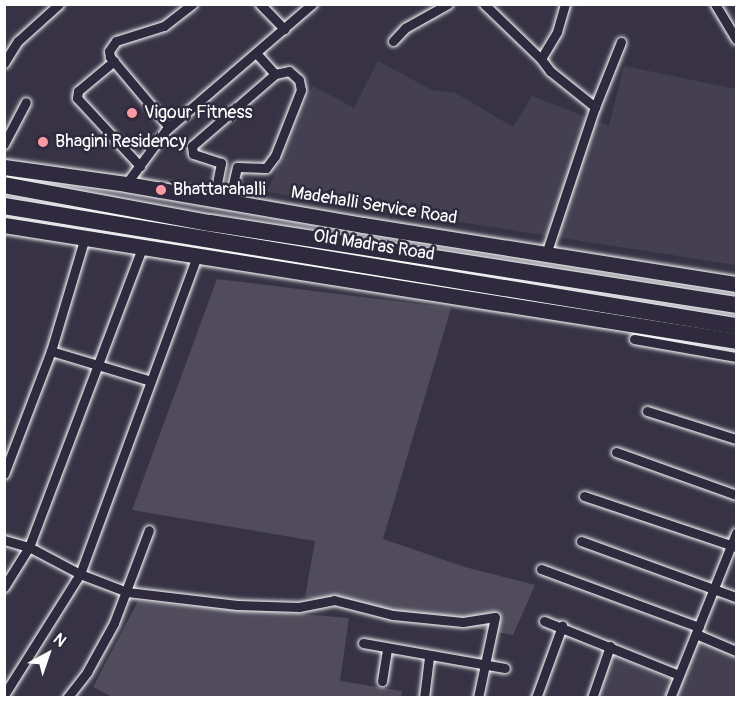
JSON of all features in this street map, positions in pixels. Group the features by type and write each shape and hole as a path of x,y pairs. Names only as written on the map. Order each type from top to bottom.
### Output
{"highway":[{"name":"Old Madras Road","path":"4,185 210,223 736,305"},
{"name":"Old Madras Road","path":"4,206 736,326"}],"main road":[{"name":"Madehalli Service Road","path":"4,167 126,184 736,284"},
{"path":"4,225 736,341"}],"street":[{"path":"4,63 18,41 59,4"},
{"path":"169,127 114,61 109,51 116,41 164,26 192,4"},
{"path":"260,4 284,29"},
{"path":"126,184 169,127 312,4"},
{"path":"393,41 405,28 448,4"},
{"path":"484,4 541,59 550,71 595,107"},
{"path":"541,59 557,32 565,4"},
{"path":"716,4 736,39"},
{"path":"546,254 595,107 621,42"},
{"path":"256,53 275,74"},
{"path":"114,61 78,91 77,98 140,166"},
{"path":"285,71 293,74 301,90 275,156 266,168 237,167 220,163 193,154 192,146 275,74 285,71"},
{"path":"4,144 26,102"},
{"path":"220,163 221,200"},
{"path":"221,200 237,167"},
{"path":"4,474 51,351 85,237"},
{"path":"5,584 29,547 143,246"},
{"path":"4,695 80,574 198,254"},
{"path":"634,339 736,357"},
{"path":"51,351 151,381"},
{"path":"647,411 736,438"},
{"path":"616,452 736,495"},
{"path":"584,496 735,546"},
{"path":"67,698 87,672 114,623 149,530"},
{"path":"670,698 735,546 736,533"},
{"path":"4,540 29,547 80,574 127,592 237,605 299,606 334,600 393,615 463,622 495,617 478,698"},
{"path":"581,541 736,597"},
{"path":"541,569 698,631 736,651"},
{"path":"544,621 679,675"},
{"path":"536,698 562,627"},
{"path":"363,643 429,657 485,663 505,668"},
{"path":"592,698 610,646"},
{"path":"381,681 387,648"},
{"path":"424,698 429,657"}],"shaded area":[{"path":"378,61 432,90 456,93 513,127 532,96 609,126 624,66 736,89 736,265 267,192 313,86 354,108"},
{"path":"217,279 451,308 383,539 465,567 535,585 513,635 305,597 315,541 132,510"},
{"path":"138,601 349,618 340,681 402,691 401,698 114,698 93,687"},
{"path":"698,639 736,654 736,697 597,698 611,655 681,683"}],"place":[{"name":"Vigour Fitness","path":"132,113"},
{"name":"Bhagini Residency","path":"43,142"},
{"name":"Bhattarahalli","path":"161,190"}]}
